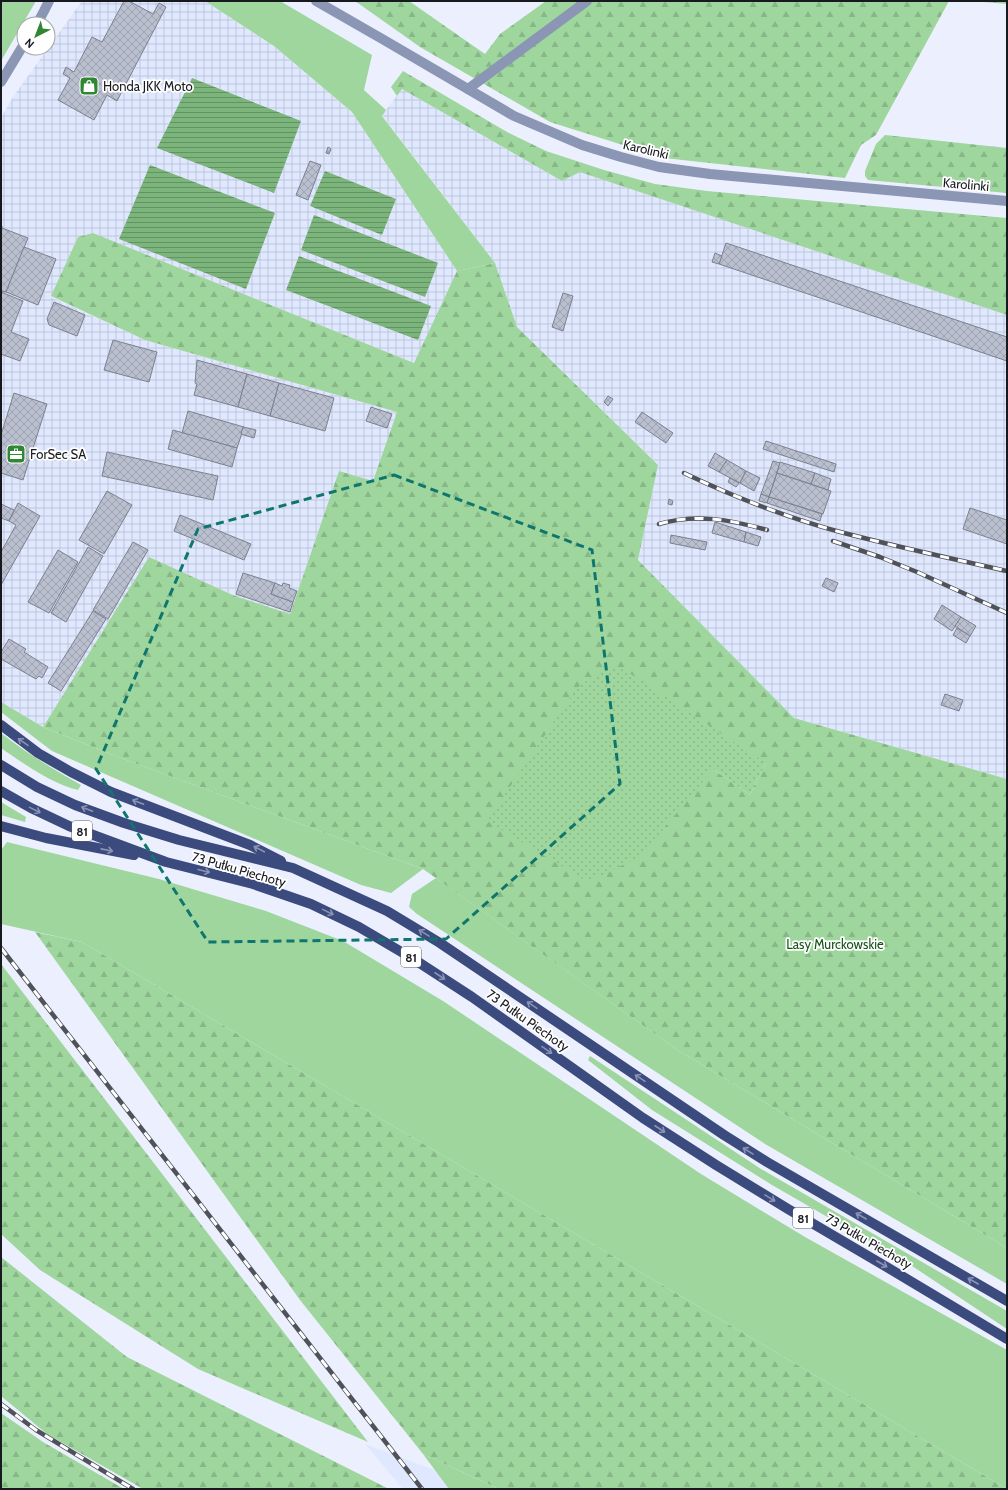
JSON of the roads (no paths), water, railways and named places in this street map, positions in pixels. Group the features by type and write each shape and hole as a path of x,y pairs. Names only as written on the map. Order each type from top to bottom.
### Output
{"main road":[{"path":"1,725 38,753 71,772 111,792 250,845 293,868"},
{"name":"73 Pułku Piechoty","path":"1,765 37,787 75,805 124,823 179,840 293,868 387,911 440,943 724,1135 767,1162 1007,1301"},
{"name":"73 Pułku Piechoty","path":"1,791 31,808 69,826 166,862 253,884 304,901 359,927 415,960 466,993 643,1118 716,1165 1007,1339"},
{"path":"1,826 46,838 166,862"}],"street":[{"path":"41,16 49,1"},
{"path":"44,11 56,1"},
{"name":"Karolinki","path":"316,1 514,116 582,145 614,155 659,167 710,174 1007,200"},
{"path":"468,89 587,1"},
{"path":"1,82 17,56"}],"railway":[{"path":"684,473 723,491 804,521 844,533 1007,571"},
{"path":"659,524 700,518 740,523 767,530"},
{"path":"833,541 880,557 917,572 1007,613"},
{"path":"1,948 422,1489"},
{"path":"1,1404 36,1430 133,1489"}],"place":[{"name":"Honda JKK Moto","path":"89,86"},
{"name":"ForSec SA","path":"16,454"}],"park label":[{"name":"Lasy Murckowskie","path":"835,944"}]}
